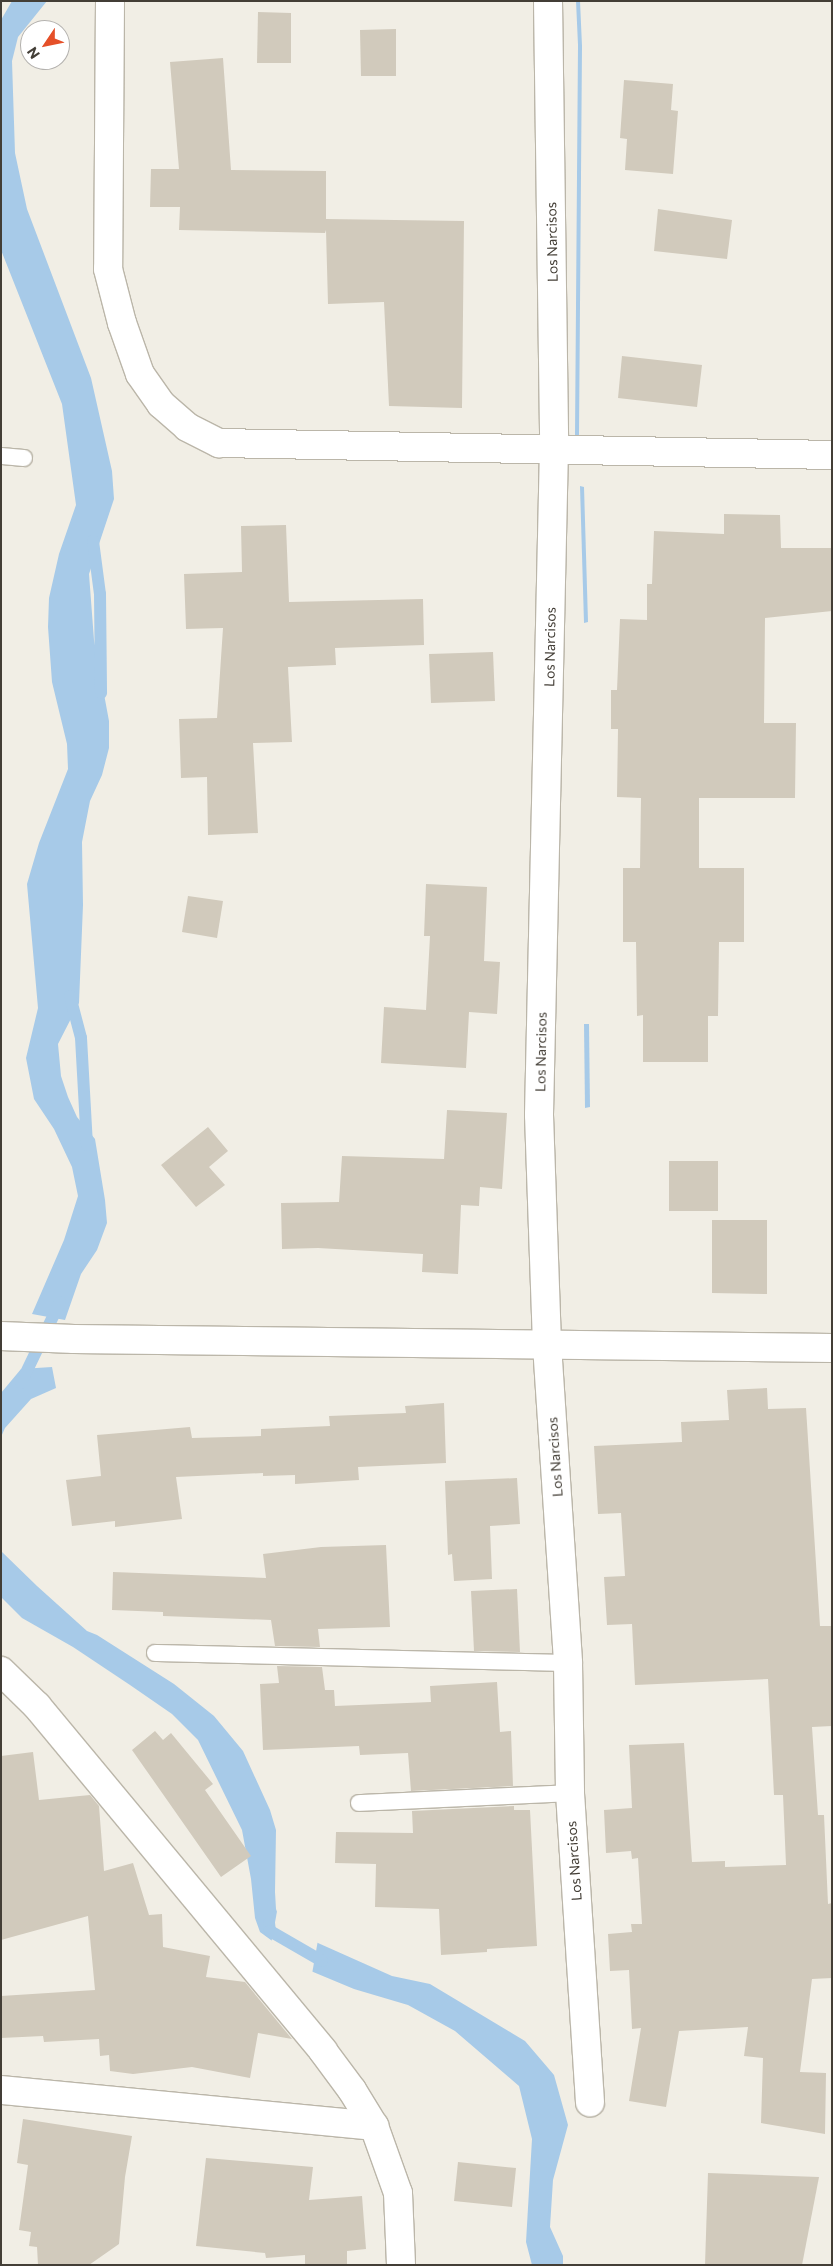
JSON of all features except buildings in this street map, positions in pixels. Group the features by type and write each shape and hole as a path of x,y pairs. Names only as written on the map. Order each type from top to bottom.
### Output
{"street":[{"path":"110,1 108,269 122,322 140,374 161,404 187,427 219,443 554,448 832,455"},
{"name":"Los Narcisos","path":"548,1 554,448 539,1115 547,1345 568,1663 570,1793 590,2102"},
{"path":"12,1337 832,1348"},
{"path":"1,1671 37,1706 323,2051 352,2090 374,2126 398,2193 401,2265"},
{"path":"1,2090 374,2126"}],"lane":[{"path":"1,456 24,458"},
{"path":"155,1653 568,1663"},
{"path":"359,1803 570,1793"}],"water":[{"path":"12,1 47,1 32,20 20,20 20,35 12,61 15,153 27,209 91,378 112,471 114,499 89,574 94,640 109,721 109,748 102,775 90,801 82,842 83,905 79,1003 58,1044 61,1076 68,1097 77,1117 95,1139 107,1223 97,1250 81,1274 65,1320 32,1314 64,1240 78,1196 72,1167 54,1129 34,1099 26,1058 38,1008 27,884 39,843 68,769 67,744 52,682 48,627 49,598 59,554 76,505 62,404 1,250 1,20"},
{"path":"576,1 580,1 582,46 579,436 575,436 578,45"},
{"path":"580,486 584,487 588,622 584,623"},
{"path":"584,1024 589,1024 590,1107 585,1108"},
{"path":"52,1367 56,1388 31,1399 5,1428 1,1437 1,1393 21,1369"},
{"path":"1,1551 87,1631 97,1635 174,1684 214,1716 243,1751 270,1810 276,1830 275,1892 276,1909 281,1923 275,1943 260,1932 255,1918 251,1879 242,1830 198,1740 172,1714 73,1647 22,1618 1,1597"},
{"path":"309,1939 392,1976 430,1984 525,2041 554,2075 568,2125 553,2180 550,2227 563,2256 563,2265 532,2265 526,2242 532,2139 519,2086 455,2031 408,2005 354,1989 306,1969"}],"pier":[{"path":"278,1906 284,1924 275,1946 271,1944"},
{"path":"310,1937 318,1940 312,1974 304,1969 307,1938"}],"waterway":[{"path":"93,541 100,594 101,693"},
{"path":"70,996 81,1038 87,1145"},
{"path":"21,1383 60,1302"},
{"path":"269,1923 270,1931 322,1961"}]}
